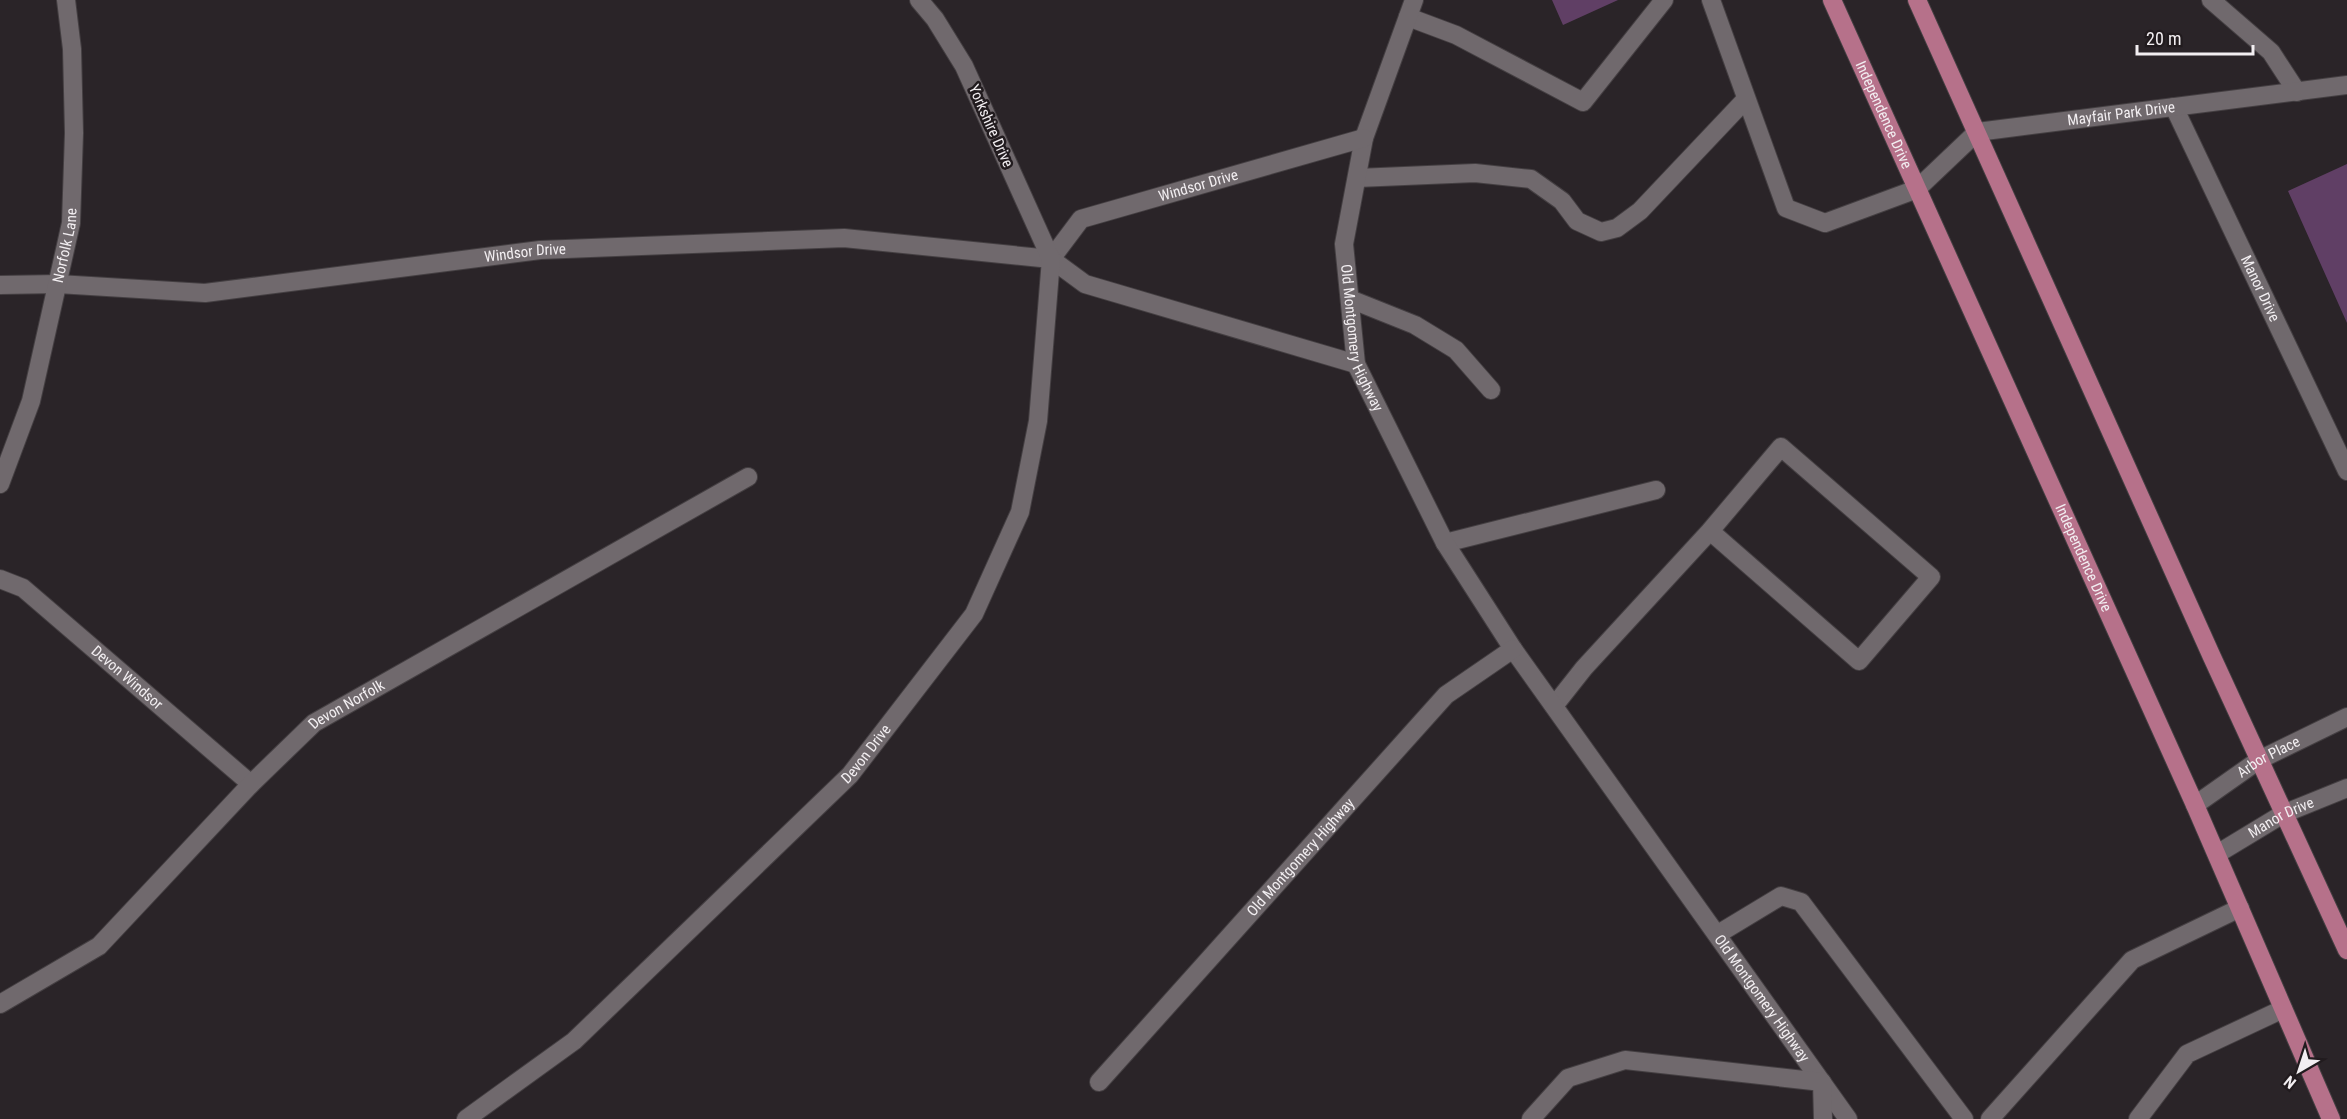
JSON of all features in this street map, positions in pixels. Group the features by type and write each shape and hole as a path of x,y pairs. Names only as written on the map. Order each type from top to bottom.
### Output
{"main road":[{"name":"Independence Drive","path":"1832,0 2217,854 2331,1119"},
{"path":"1917,0 2283,814 2347,950"}],"street":[{"name":"Norfolk Lane","path":"0,484 32,401 70,223 73,144 72,49 66,0"},
{"name":"Yorkshire Drive","path":"919,0 935,19 964,66 1051,259"},
{"path":"1411,8 1456,35 1583,102 1664,0"},
{"path":"1711,0 1786,208 1825,223 1917,189 1977,132"},
{"path":"2211,0 2271,52 2297,92"},
{"name":"Old Montgomery Highway","path":"1411,8 1364,138 1344,244 1356,364 1445,543 1513,649 1848,1119"},
{"name":"Mayfair Park Drive","path":"1977,132 2347,85"},
{"path":"1356,178 1475,173 1531,179 1562,201 1577,221 1601,232 1617,228 1640,211 1746,99"},
{"name":"Manor Drive","path":"2174,107 2347,471"},
{"name":"Windsor Drive","path":"0,285 58,284 205,293 540,250 844,238 1051,259 1081,219 1364,138"},
{"path":"1051,259 1085,284 1356,364"},
{"name":"Devon Drive","path":"466,1119 574,1041 850,776 974,614 1020,512 1038,421 1051,259"},
{"path":"1350,299 1415,325 1456,350 1491,390"},
{"path":"1554,706 1584,668 1710,531 1781,447 1931,577 1859,661 1710,531"},
{"name":"Devon Norfolk","path":"0,1004 99,945 250,784 314,723 748,477"},
{"path":"1445,543 1656,490"},
{"name":"Devon Windsor","path":"0,579 23,588 250,784"},
{"name":"Old Montgomery Highway","path":"1099,1082 1446,695 1513,649"},
{"name":"Arbor Place","path":"2195,805 2259,760 2347,717"},
{"name":"Manor Drive","path":"2217,854 2283,814 2347,788"},
{"path":"1718,934 1781,896 1801,902 1964,1119"},
{"path":"1990,1119 2132,960 2240,909"},
{"path":"2138,1119 2187,1054 2283,1009"},
{"name":"Old Montgomery Highway","path":"1531,1119 1568,1078 1624,1060 1822,1082"},
{"path":"1822,1082 1823,1119"}],"building":[{"path":"1552,0 1618,0 1563,25"},
{"path":"2347,164 2347,323 2288,191"}]}
